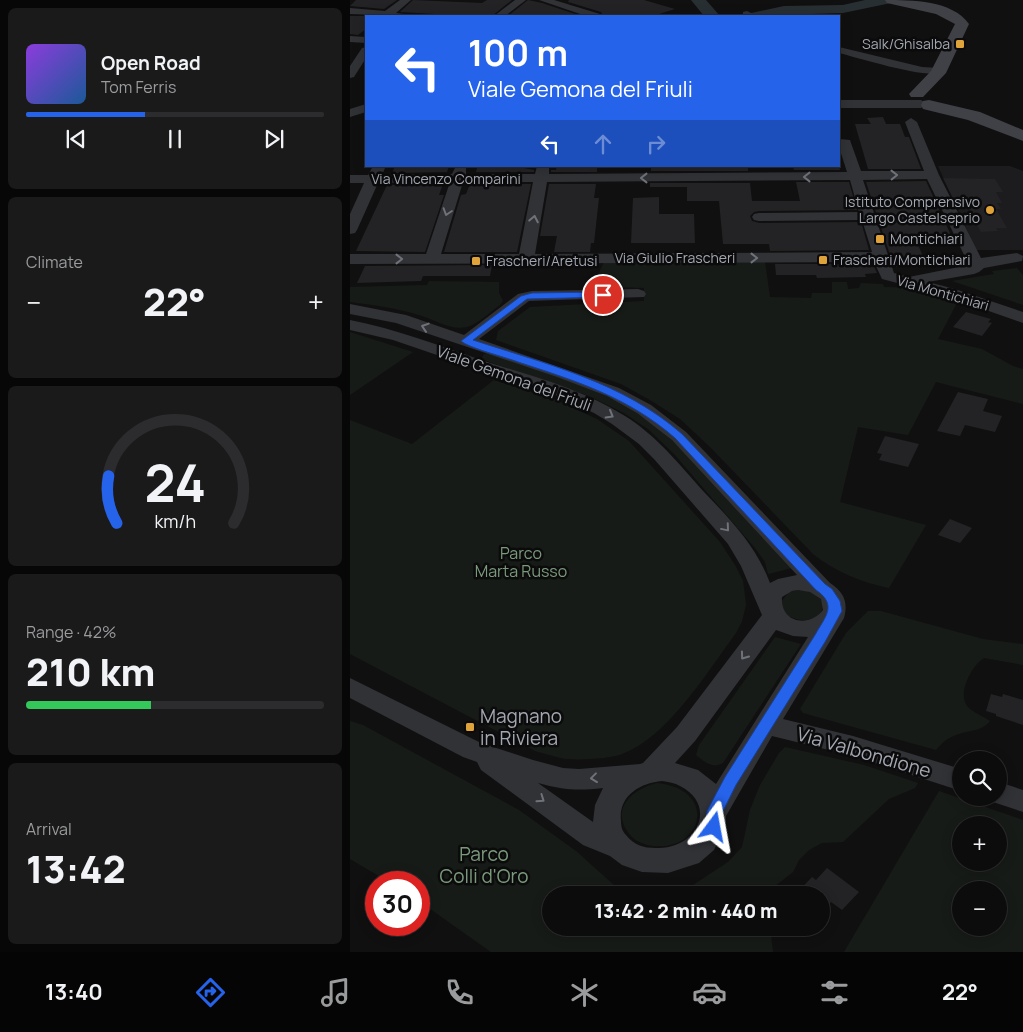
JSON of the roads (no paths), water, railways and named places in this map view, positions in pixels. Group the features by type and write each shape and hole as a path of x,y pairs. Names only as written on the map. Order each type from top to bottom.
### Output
{"street":[{"path":"350,11 388,15 406,0"},
{"path":"500,15 521,0"},
{"path":"544,0 593,15"},
{"path":"892,0 956,17 962,24 938,72 928,99"},
{"path":"350,39 365,40"},
{"path":"840,50 922,70 938,72"},
{"path":"350,74 365,52"},
{"path":"928,99 939,87 938,72"},
{"path":"840,104 893,104 928,99 1023,136"},
{"path":"350,113 365,108"},
{"path":"980,118 1023,131"},
{"path":"904,280 977,267 932,175 911,122"},
{"name":"Via Montichiari","path":"840,143 845,143 887,276 958,294 1023,318"},
{"path":"526,259 542,172"},
{"name":"Via Vincenzo Comparini","path":"350,179 376,173 597,172 856,176 932,175"},
{"path":"350,230 376,173"},
{"path":"432,259 459,173"},
{"path":"758,217 869,216"},
{"name":"Via Giulio Frascheri","path":"350,259 880,257"},
{"path":"976,263 992,263 1017,258"},
{"path":"431,348 457,338 524,298 532,296 638,294"},
{"name":"Viale Gemona del Friuli","path":"350,309 400,319 596,385 627,399 660,420 679,436 821,587"},
{"name":"Viale Gemona del Friuli","path":"350,325 385,333 573,397 606,413 637,433 673,468 734,537 752,564 760,589 770,609"},
{"path":"466,360 484,347"},
{"path":"472,750 593,838 618,848 635,858 648,861 673,861 684,857 697,850 706,842 714,827 715,811 731,781 832,618 836,605 833,598 821,587 810,583 786,584 771,593 770,609 686,734 648,772 621,786 609,802 606,821 611,837 618,848"},
{"path":"770,609 786,626 804,629 815,628 825,624 832,618"},
{"path":"350,688 472,750 563,779 579,780 672,771 696,781 706,790 715,811"},
{"name":"Via Valbondione","path":"766,725 853,746 952,777"},
{"path":"1007,796 1023,801"}],"waterway":[{"path":"698,0 711,15"},
{"path":"761,15 784,10 843,9 886,0"}],"place":[{"name":"Salk/Ghisalba","path":"960,44"},
{"name":"Istituto Comprensivo Largo Castelseprio","path":"990,210"},
{"name":"Montichiari","path":"880,239"},
{"name":"Frascheri/Montichiari","path":"823,260"},
{"name":"Frascheri/Aretusi","path":"476,261"},
{"name":"Magnano in Riviera","path":"470,727"}],"park label":[{"name":"Parco Marta Russo","path":"521,562"},
{"name":"Parco Colli d'Oro","path":"484,865"}]}
